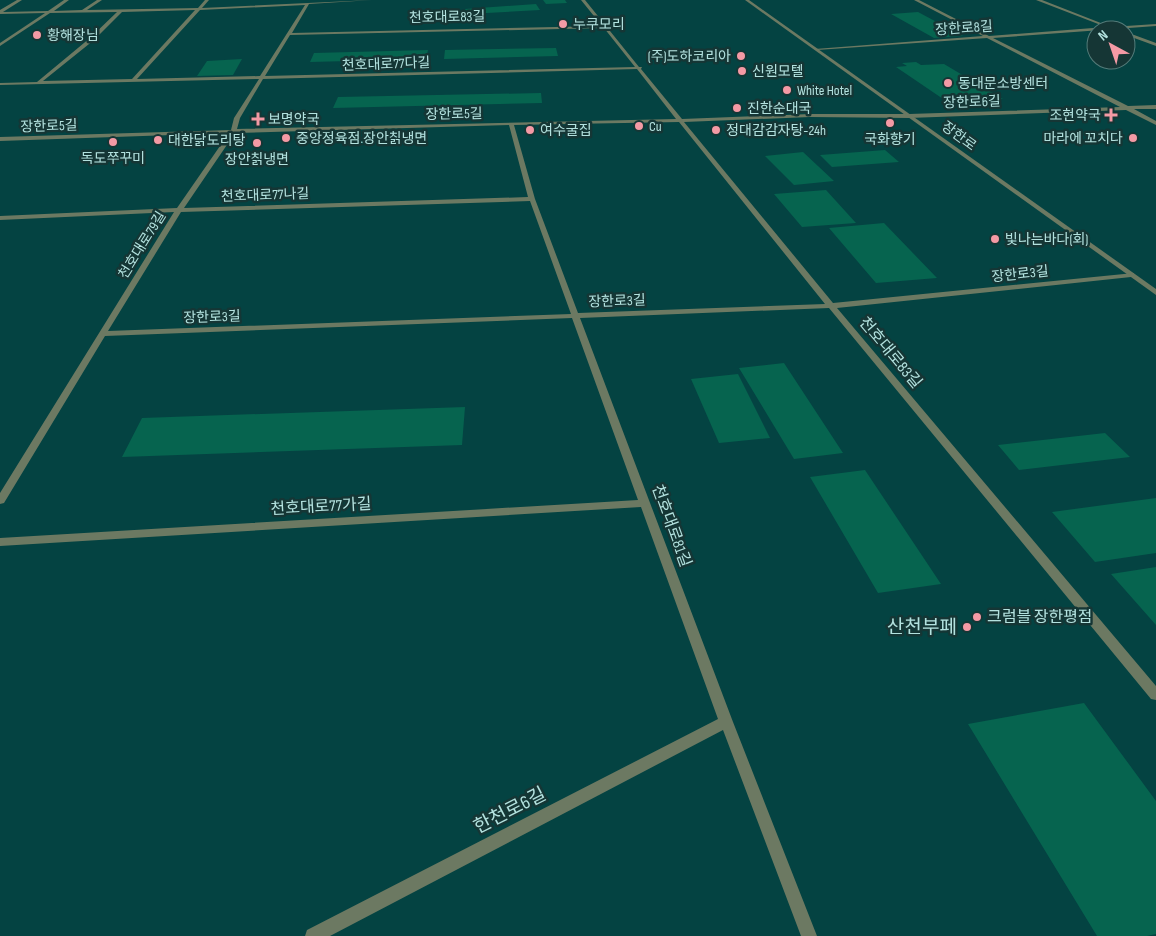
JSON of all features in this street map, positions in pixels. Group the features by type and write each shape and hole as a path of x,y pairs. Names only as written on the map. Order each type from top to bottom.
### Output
{"street":[{"path":"0,12 20,0"},
{"path":"0,45 67,0"},
{"path":"83,11 100,0"},
{"path":"133,81 207,0"},
{"path":"0,12 199,9 370,0"},
{"name":"천호대로83길","path":"583,0 831,306 1156,694"},
{"name":"장한로","path":"747,0 1156,293"},
{"path":"916,0 1156,123"},
{"name":"장한로8길","path":"1038,0 1091,20"},
{"name":"천호대로79길","path":"0,501 179,210 234,130 237,118 307,4"},
{"path":"154,10 160,5"},
{"path":"38,83 92,39 121,10"},
{"name":"장한로8길","path":"1136,27 1156,25"},
{"name":"천호대로83길","path":"288,34 606,27"},
{"name":"장한로8길","path":"817,49 1086,31"},
{"path":"1136,38 1156,45"},
{"name":"천호대로77다길","path":"0,84 640,68"},
{"name":"장한로6길","path":"909,116 1156,107"},
{"name":"장한로5길","path":"0,139 234,130 681,121 871,114 909,116"},
{"name":"천호대로81길","path":"511,124 532,199 726,722 809,936"},
{"name":"천호대로77나길","path":"0,218 179,210 532,199"},
{"name":"장한로3길","path":"103,334 831,306 1131,275"},
{"name":"천호대로77가길","path":"0,542 645,503"},
{"name":"한천로6길","path":"313,936 726,722"}],"building":[{"path":"543,0 565,0 567,3 546,4"},
{"path":"536,4 540,10 468,14 465,9"},
{"path":"918,12 963,36 934,38 891,14"},
{"path":"556,48 558,56 444,59 445,50"},
{"path":"428,50 426,59 310,62 314,53"},
{"path":"242,59 233,75 197,76 207,61"},
{"name":"동대문소방센터","path":"916,62 921,65 944,64 1003,99 988,100 992,103 949,103 896,67 907,66 902,63"},
{"path":"541,93 542,103 333,108 338,97"},
{"path":"885,150 899,162 832,167 820,155"},
{"path":"803,152 834,181 794,185 765,156"},
{"path":"826,190 856,223 802,227 774,194"},
{"path":"884,223 937,278 876,283 829,228"},
{"path":"784,363 843,453 794,459 739,368"},
{"path":"738,374 770,438 719,443 691,379"},
{"path":"465,407 462,445 122,457 142,418"},
{"path":"1105,433 1130,457 1019,470 998,445"},
{"path":"865,470 941,584 878,593 810,477"},
{"path":"1156,498 1156,553 1095,562 1052,512"},
{"path":"1156,567 1156,625 1111,574"},
{"path":"1084,703 1156,801 1156,934 1147,936 1097,936 968,724"}],"place":[{"name":"누쿠모리","path":"563,24"},
{"name":"황해장님","path":"37,35"},
{"name":"(주)도하코리아","path":"741,56"},
{"name":"신원모텔","path":"742,71"},
{"name":"동대문소방센터","path":"948,83"},
{"name":"White Hotel","path":"787,90"},
{"name":"진한순대국","path":"737,108"},
{"name":"조현약국","path":"1111,115"},
{"name":"보명약국","path":"258,119"},
{"name":"국화향기","path":"890,123"},
{"name":"Cu","path":"639,126"},
{"name":"여수굴집","path":"530,130"},
{"name":"정대감감자탕-24h","path":"716,130"},
{"name":"중앙정육점.장안칡냉면","path":"286,138"},
{"name":"마라에 꼬치다","path":"1133,138"},
{"name":"대한닭도리탕","path":"158,140"},
{"name":"독도쭈꾸미","path":"113,142"},
{"name":"장안칡냉면","path":"257,143"},
{"name":"빛나는바다(회)","path":"995,239"},
{"name":"크럼블 장한평점","path":"977,617"},
{"name":"산천부페","path":"967,627"}]}
